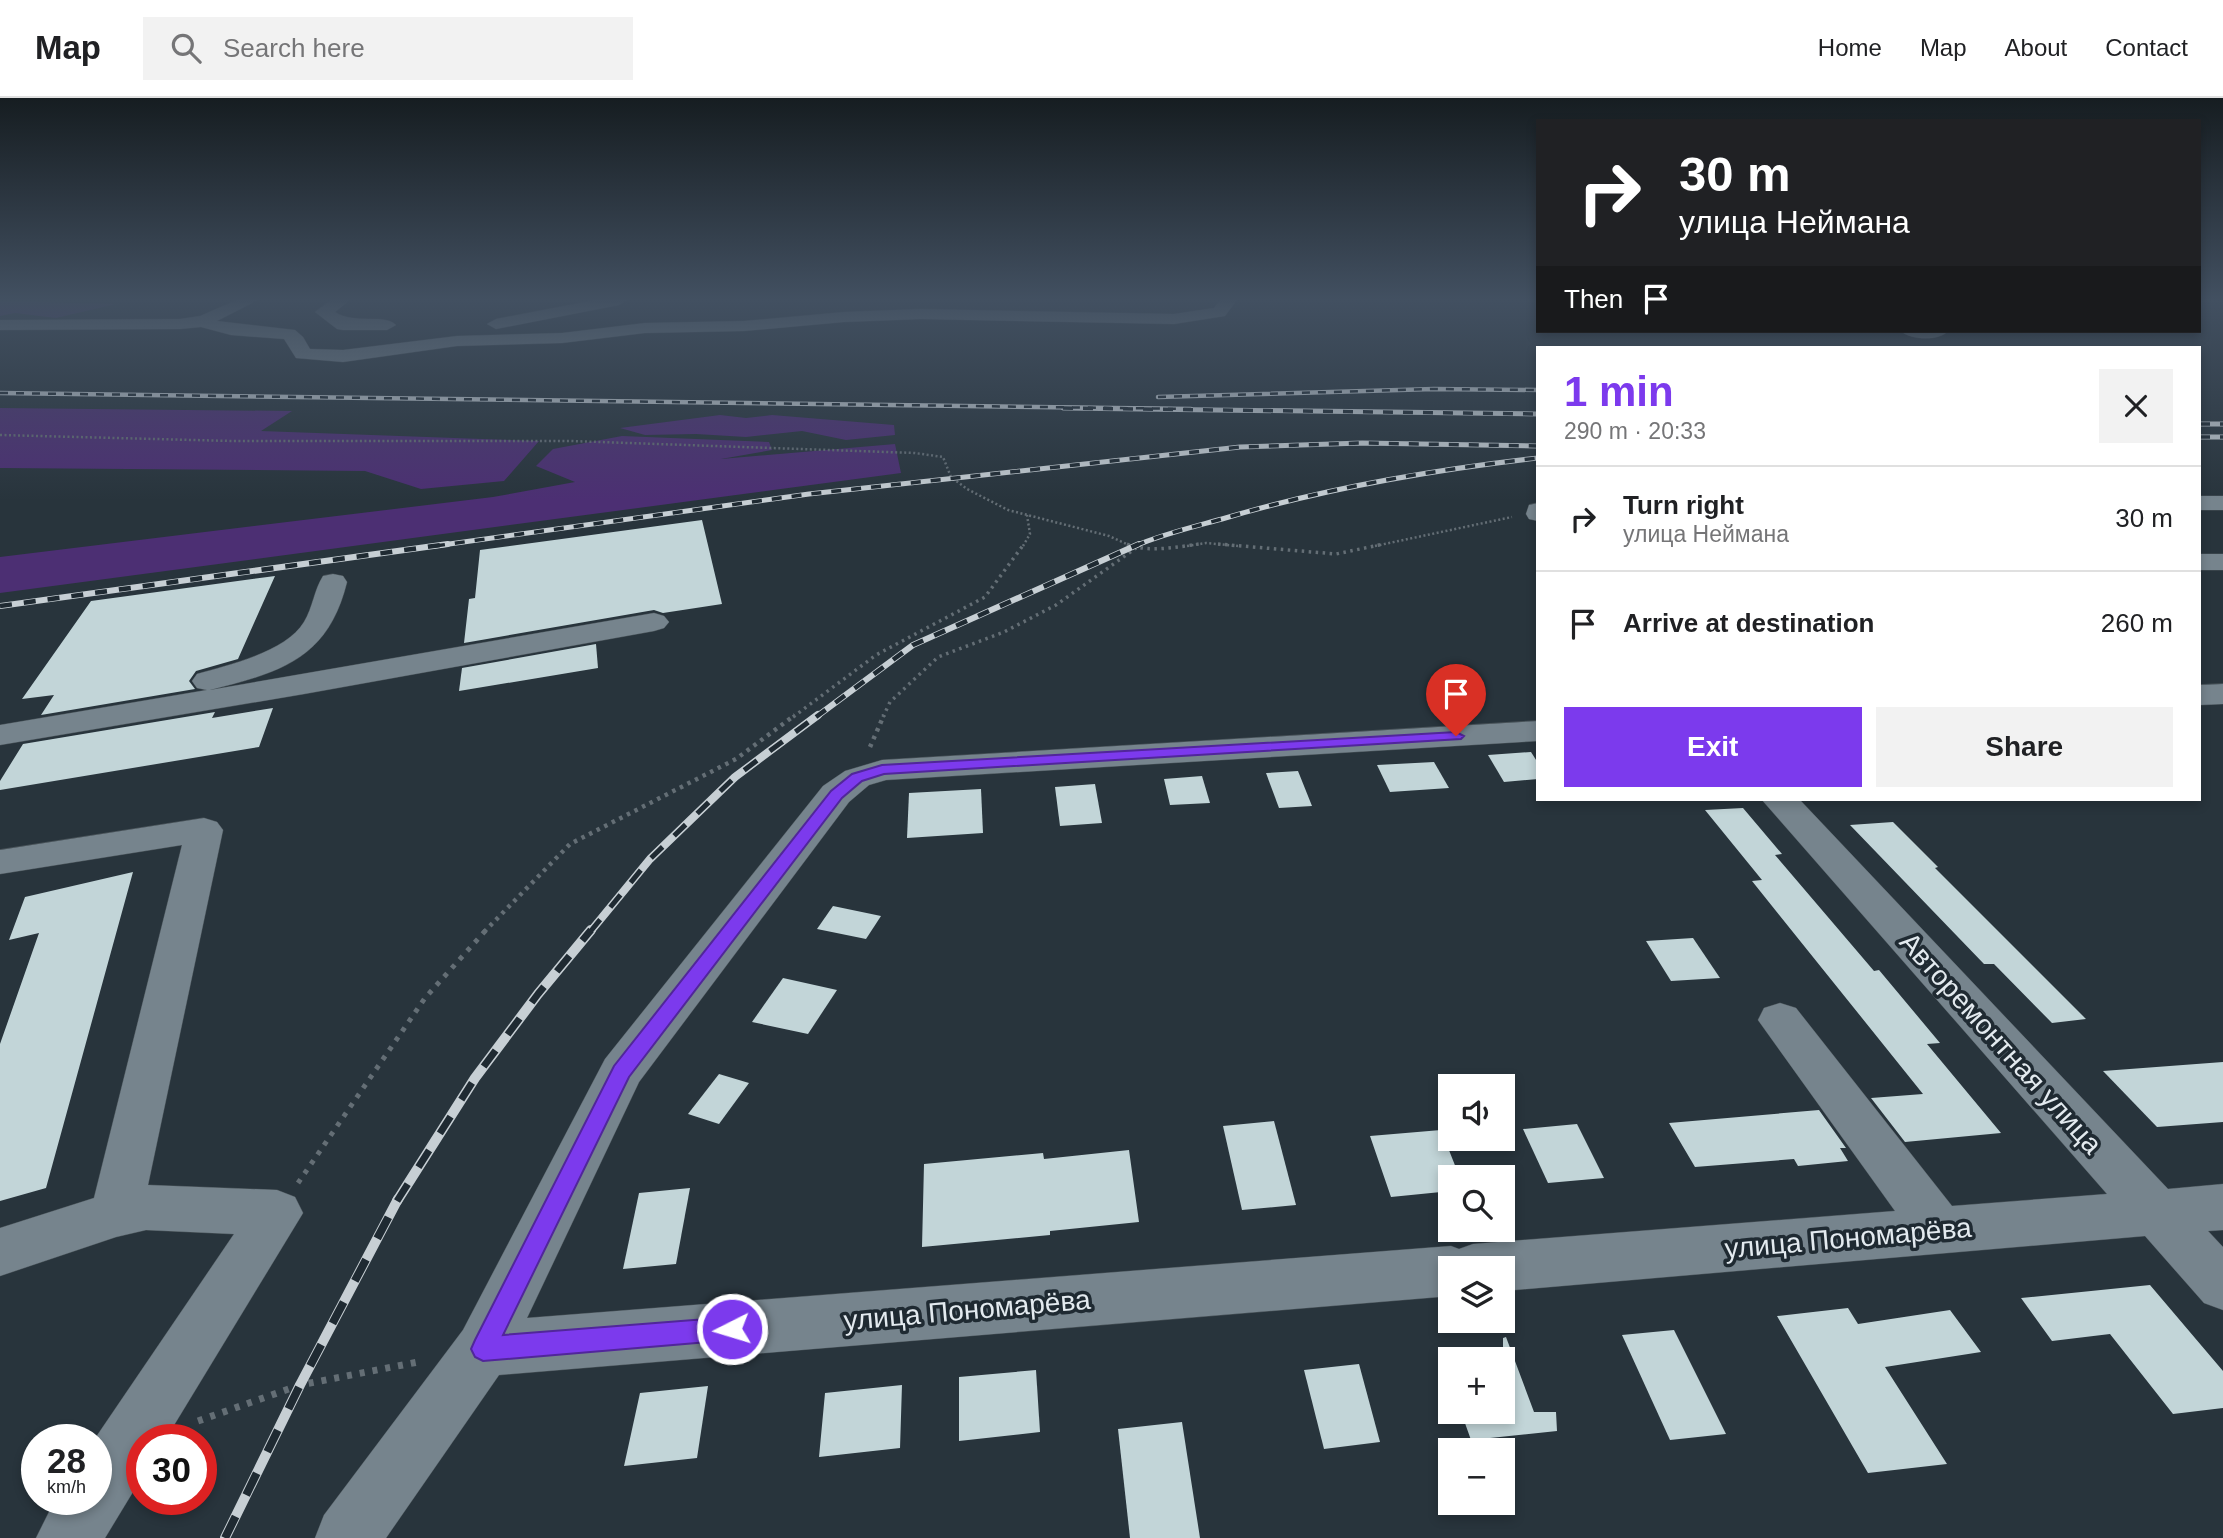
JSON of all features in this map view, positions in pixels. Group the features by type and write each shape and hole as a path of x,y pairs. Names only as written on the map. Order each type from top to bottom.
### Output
{"street":[{"path":"2201,503 2223,503"},
{"path":"2201,562 2223,562"},
{"path":"97,717 263,664 308,637 325,610 333,582"},
{"path":"0,735 304,685 654,622"},
{"path":"347,1538 483,1349 621,1072 836,794 857,778 882,770 1536,731"},
{"name":"Авторемонтная улица","path":"1781,801 2223,1285"},
{"path":"2,864 204,830 116,1214"},
{"path":"1780,1020 1940,1231"},
{"path":"0,1252 116,1214 146,1207 277,1213 112,1468"},
{"name":"улица Пономарёва","path":"1515,1266 2223,1207"},
{"name":"улица Пономарёва","path":"483,1349 1438,1271"},
{"path":"68,1538 83,1515"}],"path":[{"path":"0,435 232,441 571,441 915,453 943,457 951,477 967,489 1008,510 1109,536 1136,548 1218,544 1336,554 1536,512"},
{"path":"277,1213 425,998 498,916 570,844 736,759 876,656 985,597 1014,561 1030,534 1027,515"},
{"path":"857,778 890,702 938,657 1004,632 1056,605 1136,548"},
{"path":"191,1424 300,1385 483,1349"}],"shaded area":[{"path":"0,408 292,411 261,431 539,441 504,481 421,489 365,471 0,468"},
{"path":"720,415 746,418 772,415 894,425 895,435 846,440 802,431 746,437 645,435 620,428"},
{"path":"622,436 769,442 772,450 721,459 895,444 901,473 0,593 0,557 493,497 575,482 536,466 553,449"}],"building":[{"path":"702,520 722,604 663,613 654,610 464,643 469,599 475,598 480,550"},
{"path":"275,576 238,659 196,671 189,681 195,689 41,715 54,695 22,699 91,601"},
{"path":"596,644 598,668 459,691 462,668"},
{"path":"273,708 259,747 0,790 0,781 23,744 215,712 212,718"},
{"path":"1531,752 1536,760 1536,779 1504,782 1488,755"},
{"path":"1434,762 1449,788 1390,792 1377,765"},
{"path":"1298,771 1312,806 1279,808 1266,773"},
{"path":"1202,776 1210,803 1170,805 1164,779"},
{"path":"1095,784 1102,823 1060,826 1055,787"},
{"path":"981,789 983,833 907,838 909,793"},
{"path":"1743,808 1782,854 1775,855 1874,971 1879,970 1940,1043 1927,1044 2001,1133 1905,1142 1871,1098 1923,1094 1752,881 1762,880 1705,810"},
{"path":"1893,822 1938,867 1935,868 2086,1019 2052,1023 1994,964 1984,964 1850,825"},
{"path":"133,872 46,1188 0,1201 0,1044 39,933 9,940 25,897"},
{"path":"833,906 881,916 866,939 817,929"},
{"path":"1693,938 1720,978 1671,981 1646,941"},
{"path":"783,978 837,990 808,1034 752,1022"},
{"path":"2223,1062 2223,1122 2157,1127 2103,1071"},
{"path":"719,1074 749,1083 719,1124 688,1114"},
{"path":"1819,1110 1846,1148 1840,1148 1848,1161 1798,1166 1794,1159 1695,1167 1669,1123"},
{"path":"1274,1121 1296,1205 1242,1210 1223,1126"},
{"path":"1577,1124 1604,1178 1548,1183 1523,1129"},
{"path":"1438,1130 1438,1151 1449,1151 1455,1165 1438,1165 1438,1192 1391,1197 1370,1136"},
{"path":"1129,1150 1139,1222 1050,1231 1050,1235 922,1247 924,1164 1043,1153 1044,1159"},
{"path":"690,1188 676,1264 623,1269 639,1193"},
{"path":"2150,1285 2223,1371 2223,1408 2173,1414 2110,1334 2052,1341 2021,1298"},
{"path":"1848,1308 1858,1324 1950,1310 1981,1352 1885,1367 1947,1464 1868,1473 1777,1316"},
{"path":"1674,1330 1726,1434 1670,1440 1622,1335"},
{"path":"1506,1337 1510,1347 1503,1347 1503,1338"},
{"path":"1515,1361 1534,1412 1556,1412 1557,1431 1470,1438 1465,1424 1515,1424"},
{"path":"1359,1364 1380,1442 1324,1449 1304,1370"},
{"path":"1036,1370 1040,1432 959,1441 959,1377"},
{"path":"902,1385 900,1448 819,1457 825,1393"},
{"path":"708,1386 697,1458 624,1466 640,1393"},
{"path":"1182,1422 1200,1538 1130,1538 1118,1429"}],"railway":[{"path":"1158,397 1434,389 1536,390"},
{"path":"0,393 1191,409"},
{"path":"1063,408 1536,414"},
{"path":"2201,424 2223,424"},
{"path":"2201,437 2223,437"},
{"path":"435,546 809,494 1240,447 1362,443 1536,446"},
{"path":"1135,546 1189,528 1339,489 1418,474 1536,458"},
{"path":"0,606 448,544"},
{"path":"816,717 913,645 1139,544"},
{"path":"590,932 650,859 735,777 818,715"},
{"path":"397,1201 475,1078 538,994 591,930"},
{"path":"225,1538 300,1385 398,1199"}],"route":[{"path":"732,1329 483,1349 621,1072 836,794 857,778 882,770 1456,736"}]}
